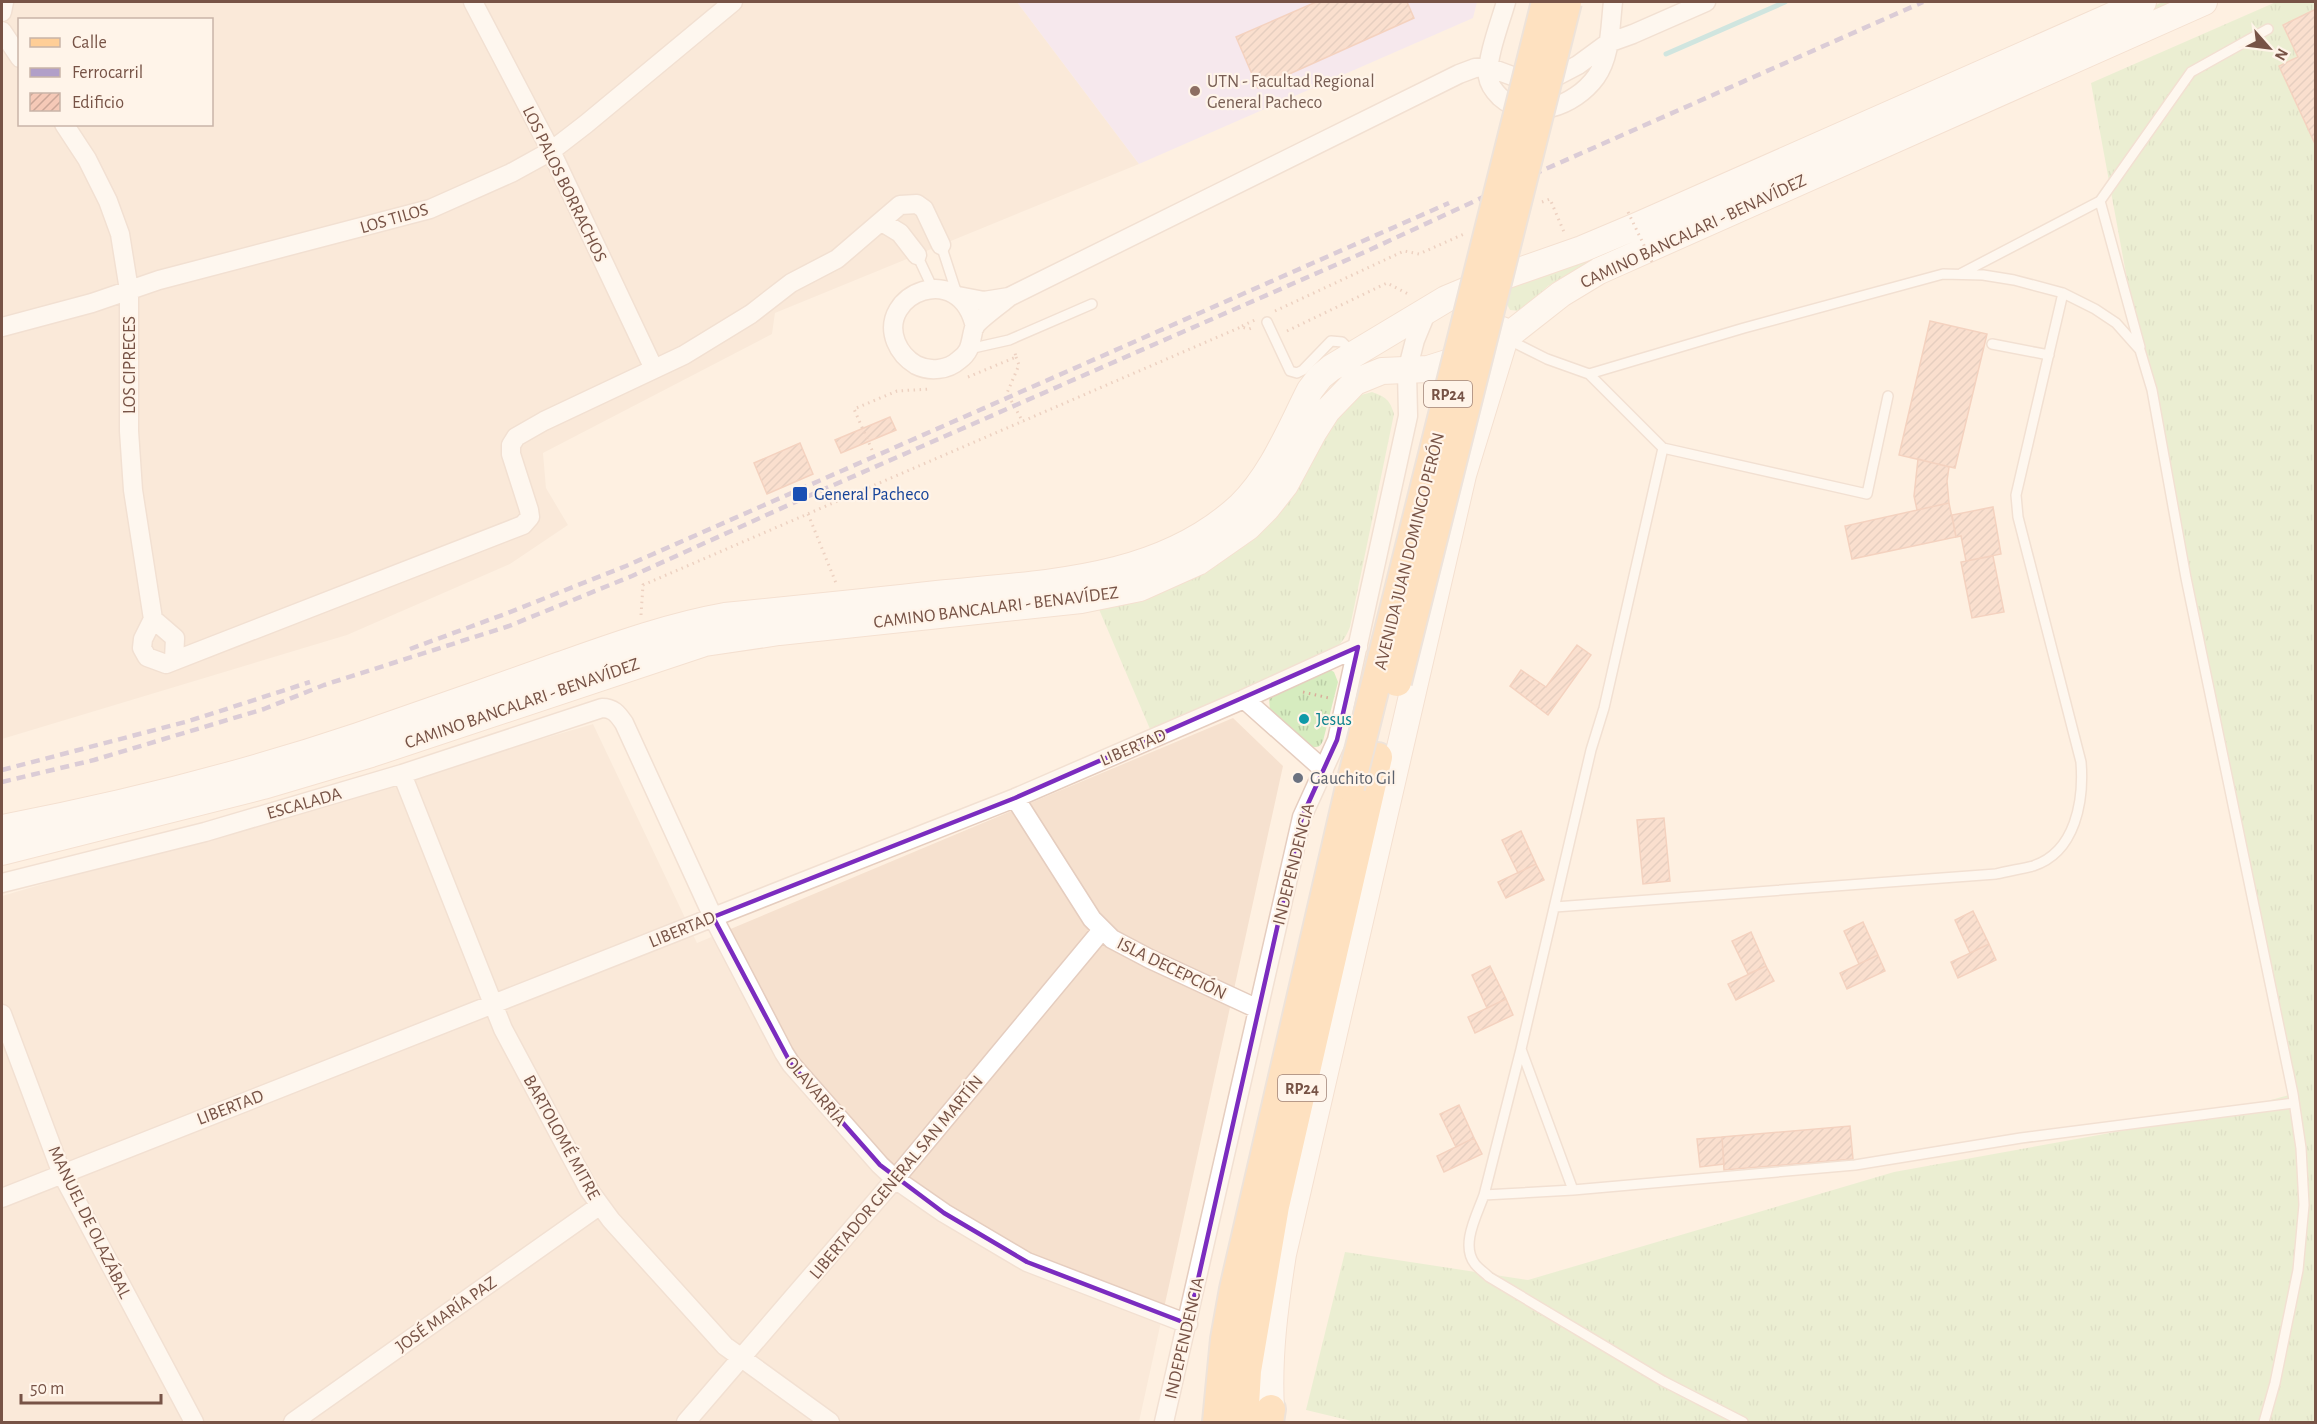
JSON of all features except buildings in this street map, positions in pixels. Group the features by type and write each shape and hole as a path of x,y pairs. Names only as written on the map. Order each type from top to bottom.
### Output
{"main road":[{"name":"AVENIDA JUAN DOMINGO PERÓN","path":"1218,1422 1225,1339 1234,1289 1350,787 1546,2"},
{"name":"RP24","path":"1244,1422 1248,1361 1275,1206 1378,757 1568,2"},
{"name":"CAMINO BANCALARI - BENAVÍDEZ","path":"2,828 141,798 236,773 356,737 640,638 693,623 726,616 1093,576 1126,569 1182,547 1213,527 1240,505 1260,481 1320,377 1353,354 1446,299 1573,253 1640,225 2143,2"},
{"name":"CAMINO BANCALARI - BENAVÍDEZ","path":"2,852 274,783 371,754 705,643 779,632 1081,600 1140,588 1198,562 1248,527 1268,508 1285,484 1327,411 1355,382 1382,371 1441,367 1505,338 1561,294 1599,271 2204,2"},
{"path":"1272,1418 1271,1352 1283,1254 1463,475 1505,338 1488,282"}],"street":[{"path":"2,12 4,2"},
{"name":"LOS PALOS BORRACHOS","path":"473,2 551,151 654,369"},
{"name":"LOS TILOS","path":"2,327 92,303 159,280 430,209 511,173 551,151 733,2"},
{"path":"1506,2 1488,68 1488,81 1508,104 1526,110 1549,109 1571,98 1595,78 1603,64 1608,43 1613,2"},
{"path":"975,327 1009,297 1459,74 1475,68 1488,68 1515,77 1538,80 1568,71 1608,43 1706,2"},
{"path":"2,31 18,55"},
{"name":"LOS CIPRECES","path":"65,126 87,159 108,201 120,234 129,290 129,398 137,526 153,619"},
{"path":"174,660 175,638 153,619 143,639 142,648 147,657 166,664 523,525 530,517 511,454 511,445 516,437 684,355 717,336 751,314 791,283 837,259 900,205 916,204 924,209 941,245"},
{"path":"882,222 900,232 917,255"},
{"path":"958,296 966,304 975,327 974,338 961,360 949,367 935,370 921,368 909,361 899,350 894,337 894,323 898,309 920,291 946,290 958,296 984,301 1009,297"},
{"name":"INDEPENDENCIA","path":"1164,1422 1302,817 1337,740 1408,416 1407,370 1415,340 1430,309"},
{"name":"LIBERTAD","path":"2,1198 1015,798 1358,647"},
{"path":"1244,699 1324,770"},
{"name":"ESCALADA","path":"2,883 205,832 402,774 602,708"},
{"name":"OLAVARRÍA","path":"602,708 614,710 624,723 713,917 791,1064 880,1165 944,1213 1027,1262 1188,1324"},
{"name":"BARTOLOMÉ MITRE","path":"402,774 492,1004 599,1206 720,1340 742,1359 830,1422"},
{"name":"ISLA DECEPCIÓN","path":"1015,798 1092,919 1112,939 1258,1010"},
{"name":"LIBERTADOR GENERAL SAN MARTÍN","path":"686,1422 896,1179 1102,930"},
{"name":"MANUEL DE OLAZÁBAL","path":"2,1014 62,1174 194,1422"},
{"name":"JOSÉ MARÍA PAZ","path":"293,1422 599,1206"}],"lane":[{"path":"1960,274 2100,201 2191,72 2268,29"},
{"path":"2100,201 2152,390 2186,578 2294,1103 2301,1148 2304,1205 2298,1270 2275,1383 2264,1422"},
{"path":"941,245 958,296"},
{"path":"917,255 933,289"},
{"path":"1589,374 1917,279 1943,274 2014,280 2063,293 2095,309 2116,323 2140,350"},
{"path":"1555,907 1996,874 2035,865 2053,854 2070,834 2080,809 2083,782 2081,762 2018,517 2016,495 2063,293"},
{"path":"969,349 1009,340 1092,304"},
{"path":"1267,317 1290,371 1297,373 1303,370 1331,340 1342,342 1353,354"},
{"path":"1505,338 1547,359 1589,374 1663,448 1867,494 1888,396"},
{"path":"1992,344 2049,355"},
{"path":"1663,448 1604,708 1590,750 1521,1049 1484,1195 1470,1235 1469,1250 1474,1263 1489,1278 1663,1381 1743,1422"},
{"path":"1521,1049 1573,1190"},
{"path":"1484,1195 1573,1190 1855,1165 2021,1138 2294,1103"}],"path":[{"path":"1539,203 1550,199 1573,253"},
{"path":"1628,212 1653,264"},
{"path":"640,638 643,585 1267,317 1404,251 1419,254 1468,232"},
{"path":"1274,337 1387,283 1430,309"},
{"path":"1241,327 1249,329 1267,317"},
{"path":"1009,340 1019,365 1007,393 1023,422"},
{"path":"967,378 1016,357"},
{"path":"872,450 854,409 897,391 932,389"},
{"path":"808,514 845,604"},
{"path":"1296,691 1345,702"}],"highlighted area":[{"path":"1358,647 1337,740 1302,817 1188,1324 1027,1262 944,1213 880,1165 791,1064 713,917 1015,798"}],"shaded area":[{"path":"2,2 1017,2 1139,164 775,313 772,334 543,453 546,488 568,525 510,564 347,635 2,739"},
{"name":"UTN - Facultad Regional General Pacheco","path":"1017,2 1477,2 1473,18 1139,164"},
{"path":"1233,718 1283,766 1139,1422 2,1422 2,896 593,724 697,943"}],"green space":[{"path":"2163,2 2177,2 1619,248 1548,286 1520,311 1510,310 1500,291 1615,245"},
{"path":"2276,2 2315,2 2315,1422 1356,1422 1306,1410 1345,1252 1528,1280 1894,1172 2232,1111 2292,1094 2140,350 2091,83"},
{"path":"1372,392 1387,400 1394,414 1350,627 1344,638 1330,651 1150,729 1098,607 1305,471 1328,432 1349,404 1361,395"},
{"path":"1329,669 1334,672 1338,682 1323,741 1316,747 1311,746 1299,739 1270,711 1269,698 1274,693"}],"waterway":[{"path":"1666,54 1785,2"}],"railway":[{"path":"2,782 94,760 264,709 324,685 509,626 632,576 1923,2"},
{"path":"410,649 626,566 1449,203"},
{"path":"2,770 189,721 310,682"}],"place":[{"name":"UTN - Facultad Regional General Pacheco","path":"1195,91"},
{"name":"General Pacheco","path":"800,494"},
{"name":"Jesus","path":"1304,719"},
{"name":"Gauchito Gil","path":"1298,778"}]}
